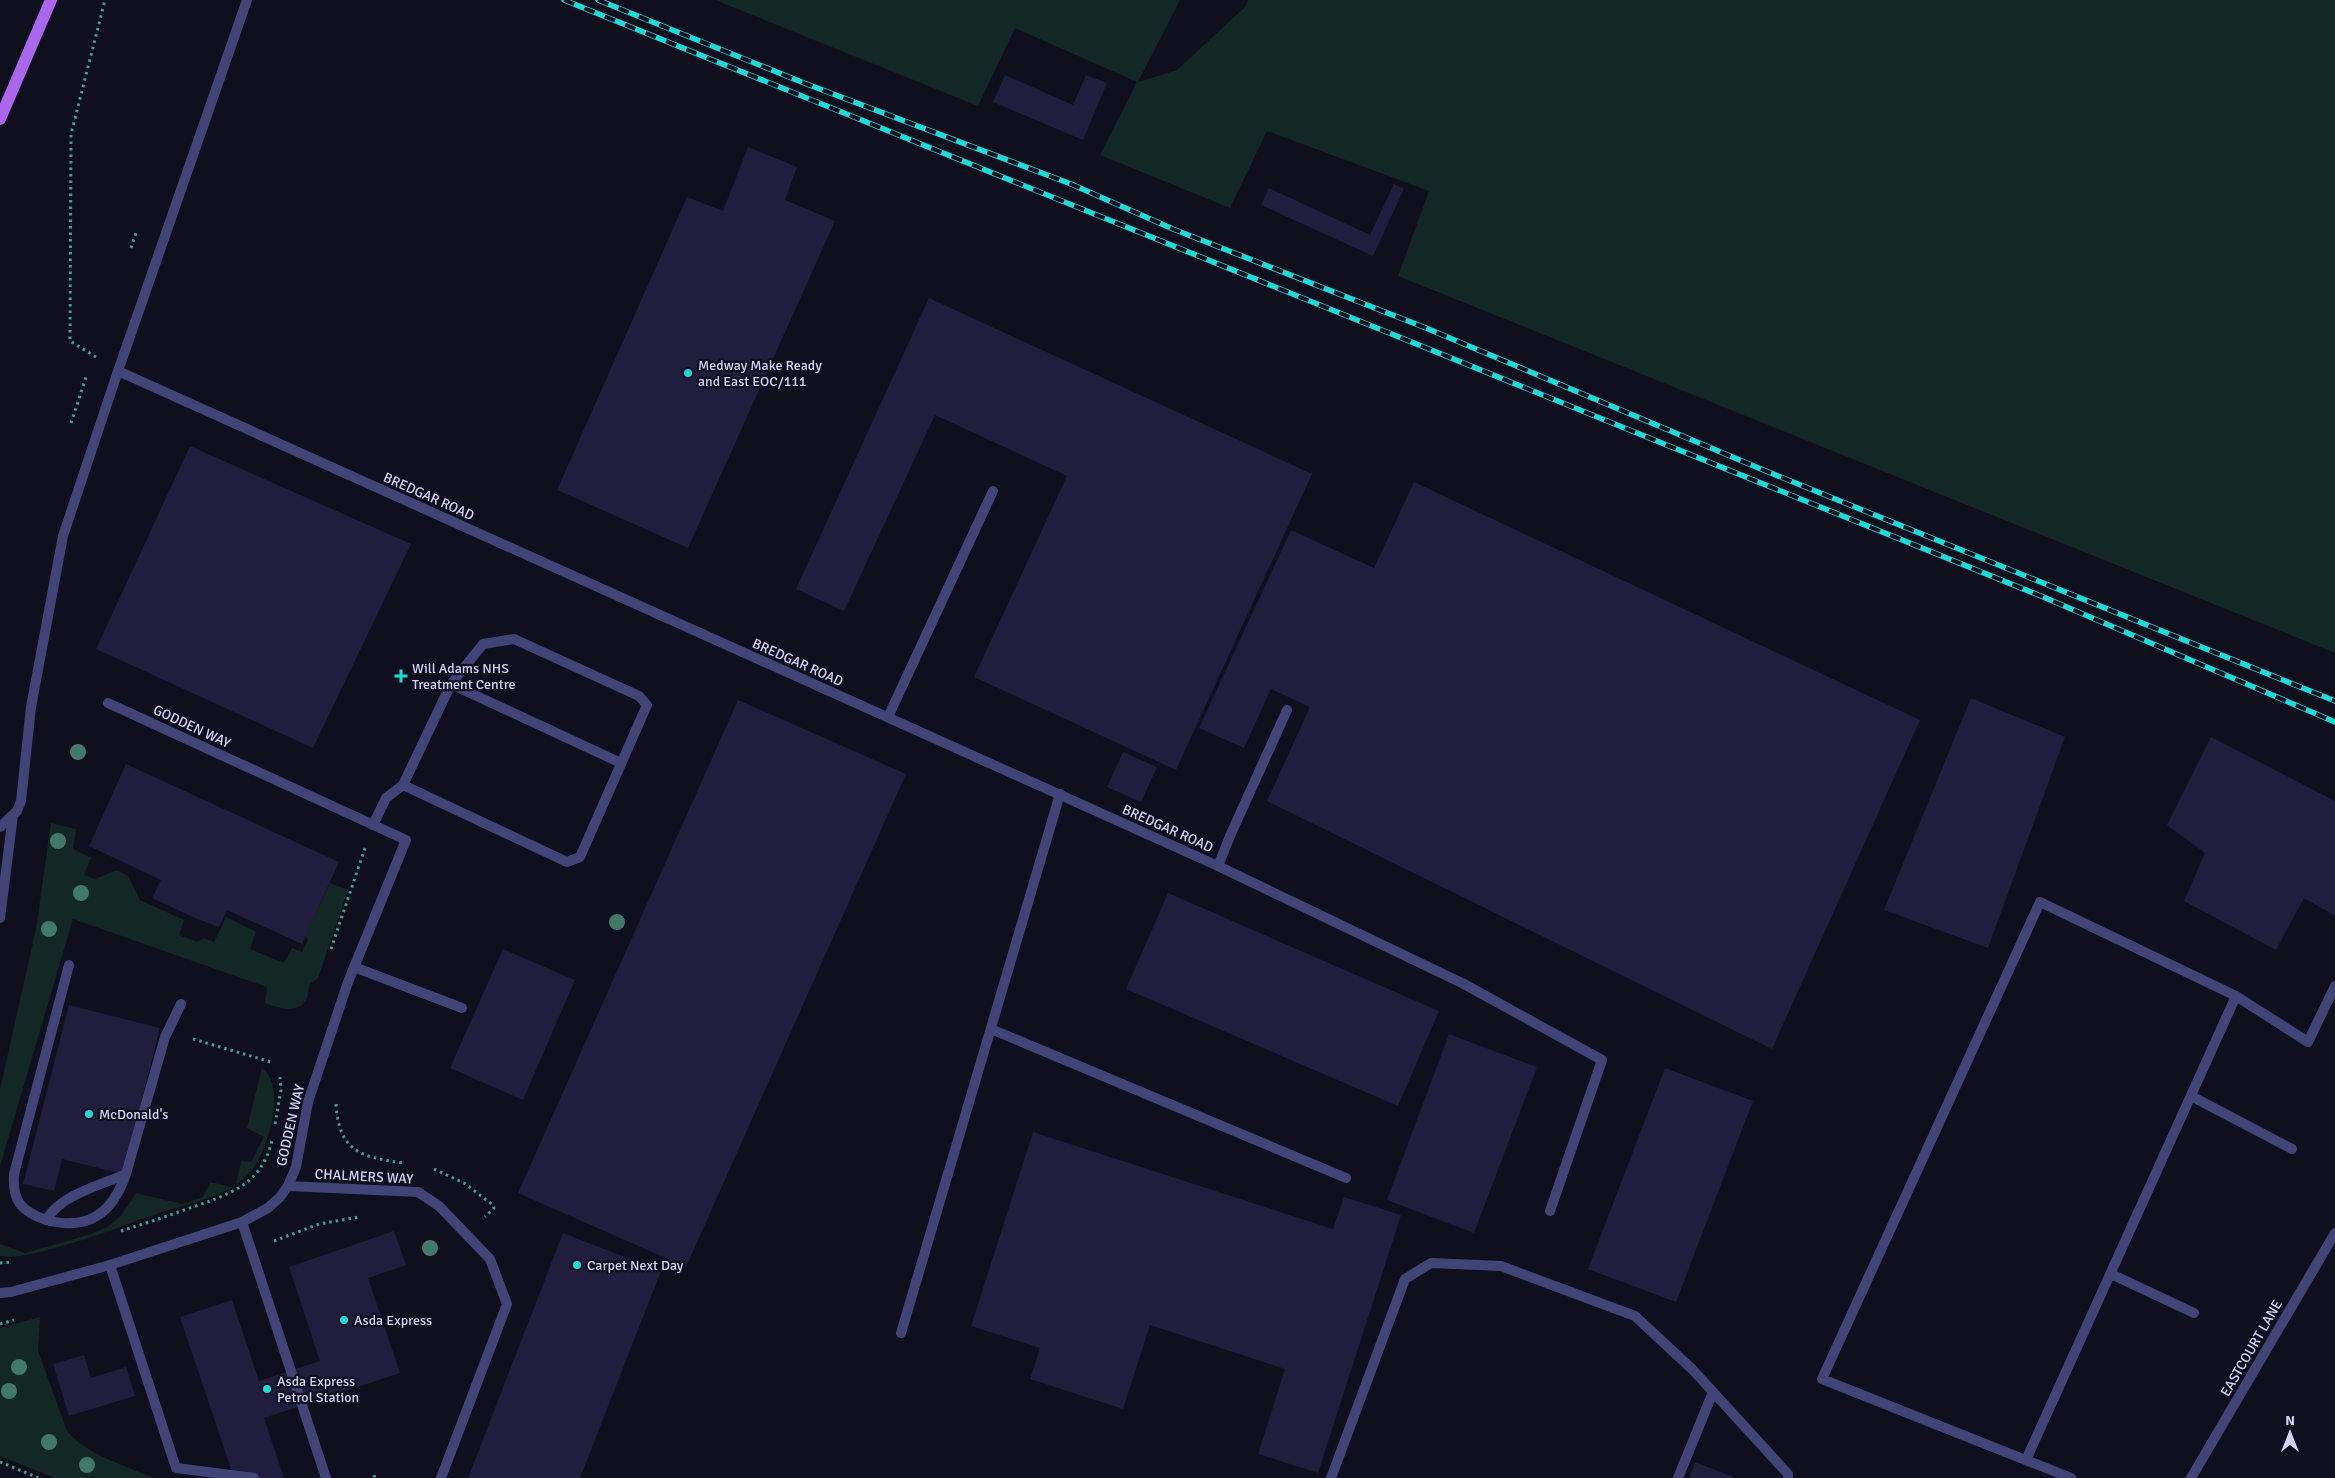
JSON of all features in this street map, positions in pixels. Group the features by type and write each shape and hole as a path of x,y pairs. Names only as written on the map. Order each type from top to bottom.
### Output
{"main road":[{"path":"0,119 51,0"}],"street":[{"path":"0,827 13,815 21,802 31,707 63,536 118,371 247,0"},
{"name":"BREDGAR ROAD","path":"118,371 1218,866 1464,984 1602,1060 1550,1211"},
{"path":"888,717 993,491"},
{"path":"373,825 386,798 403,785 451,684 483,644 514,639 639,696 647,704 580,857 567,862 403,785"},
{"path":"451,684 621,764"},
{"name":"GODDEN WAY","path":"0,1293 110,1265 242,1222 268,1208 288,1186 296,1166 311,1094 354,967 406,840 108,702"},
{"path":"1218,866 1287,710"},
{"path":"901,1333 1060,794"},
{"path":"0,918 13,815"},
{"path":"2071,1478 1822,1380 2040,902 2236,996 2308,1042 2335,986"},
{"path":"69,965 14,1174 16,1201 27,1210 46,1220 72,1224 82,1222 100,1214 117,1195 126,1174 168,1030 181,1004"},
{"path":"354,967 462,1008"},
{"path":"2026,1460 2236,996"},
{"path":"991,1029 1346,1178"},
{"path":"2191,1096 2292,1150"},
{"path":"46,1220 54,1208 64,1201 126,1174"},
{"name":"CHALMERS WAY","path":"288,1186 418,1192 439,1206 490,1259 506,1304 442,1478"},
{"path":"242,1222 326,1478"},
{"name":"EASTCOURT LANE","path":"2191,1478 2335,1233"},
{"path":"1331,1478 1405,1278 1431,1264 1501,1266 1636,1316 1693,1370 1788,1474 1788,1478"},
{"path":"110,1265 176,1468 254,1478"},
{"path":"2111,1274 2194,1313"},
{"path":"1678,1478 1713,1392"}],"path":[{"path":"105,0 71,134 70,341 118,371"},
{"path":"331,950 373,825"},
{"path":"168,1030 271,1062"},
{"name":"GODDEN WAY","path":"275,1126 281,1090 280,1077"},
{"path":"338,1117 340,1129"},
{"name":"GODDEN WAY","path":"119,1232 220,1198 238,1190 263,1164 269,1153 274,1133"},
{"path":"290,1234 332,1221 366,1217"},
{"path":"0,1262 21,1261"},
{"path":"0,1462 39,1478"}],"green space":[{"path":"715,0 1180,0 1138,82 1177,70 1245,7 1248,0 2335,0 2335,653 1398,276 1429,191 1267,131 1230,208 1100,155 1137,82 1015,28 978,106"},
{"path":"51,823 76,829 73,849 91,858 84,875 95,879 117,870 128,876 140,900 184,920 179,935 197,942 204,938 214,942 226,917 256,932 250,949 284,963 292,948 302,952 308,940 305,936 330,883 348,890 318,978 309,985 305,1002 300,1006 288,1009 265,1003 267,987 73,919 0,1166 0,1089 36,929"},
{"path":"262,1068 270,1078 274,1092 274,1110 270,1129 256,1163 247,1176 236,1184 241,1161 251,1162 264,1137 247,1128"},
{"path":"210,1182 232,1187 206,1199 78,1241 32,1254 14,1257 0,1256 0,1244 25,1253 91,1234 107,1227 121,1216 136,1193 182,1204 203,1197"},
{"path":"40,1317 38,1351 67,1431 85,1447 107,1459 153,1478 55,1478 0,1456 0,1328"}],"building":[{"path":"1005,75 1073,105 1086,75 1107,83 1083,140 993,102"},
{"name":"Medway Make Ready and East EOC/111","path":"748,147 797,167 785,200 835,221 688,548 557,490 687,197 723,211"},
{"path":"1394,184 1404,189 1373,256 1261,205 1269,188 1370,235"},
{"path":"929,298 1312,474 1176,770 974,677 1067,476 935,415 844,611 796,589"},
{"path":"190,446 411,544 313,748 96,649"},
{"path":"1414,482 1920,720 1772,1049 1267,801 1310,707 1271,689 1244,748 1199,728 1291,530 1374,568"},
{"path":"1971,698 2065,737 1988,948 1884,910"},
{"path":"738,700 906,774 686,1267 518,1193"},
{"path":"2211,737 2335,801 2335,916 2304,898 2276,950 2184,901 2205,853 2167,825"},
{"path":"1123,752 1157,767 1141,802 1107,787"},
{"path":"126,764 339,862 302,944 227,910 219,927 195,918 152,898 161,880 89,846"},
{"path":"1168,893 1439,1011 1398,1106 1126,989"},
{"path":"503,949 575,980 523,1100 450,1068"},
{"path":"69,1005 160,1028 123,1174 62,1159 54,1191 23,1184"},
{"path":"1449,1034 1537,1067 1474,1233 1387,1200"},
{"path":"1665,1068 1753,1101 1676,1302 1588,1269"},
{"path":"1033,1132 1333,1229 1344,1197 1401,1215 1318,1473 1258,1454 1285,1369 1150,1325 1123,1409 1030,1379 1040,1348 971,1326"},
{"path":"394,1231 406,1265 368,1278 400,1373 264,1418 284,1478 234,1478 180,1317 232,1300 259,1381 320,1361 289,1267"},
{"path":"563,1233 661,1271 580,1478 468,1478"},
{"path":"84,1355 91,1378 126,1367 135,1396 69,1416 53,1364"},
{"path":"1695,1462 1736,1478 1689,1478"}],"railway":[{"path":"564,0 2041,596 2335,722"},
{"path":"598,0 804,83 1071,184 1173,229 1426,328 1761,469 2335,701"}],"place":[{"name":"Medway Make Ready and East EOC/111","path":"688,373"},
{"name":"Will Adams NHS Treatment Centre","path":"401,676"},
{"name":"McDonald's","path":"89,1114"},
{"name":"Carpet Next Day","path":"577,1265"},
{"name":"Asda Express","path":"344,1320"},
{"name":"Asda Express Petrol Station","path":"267,1389"}]}
